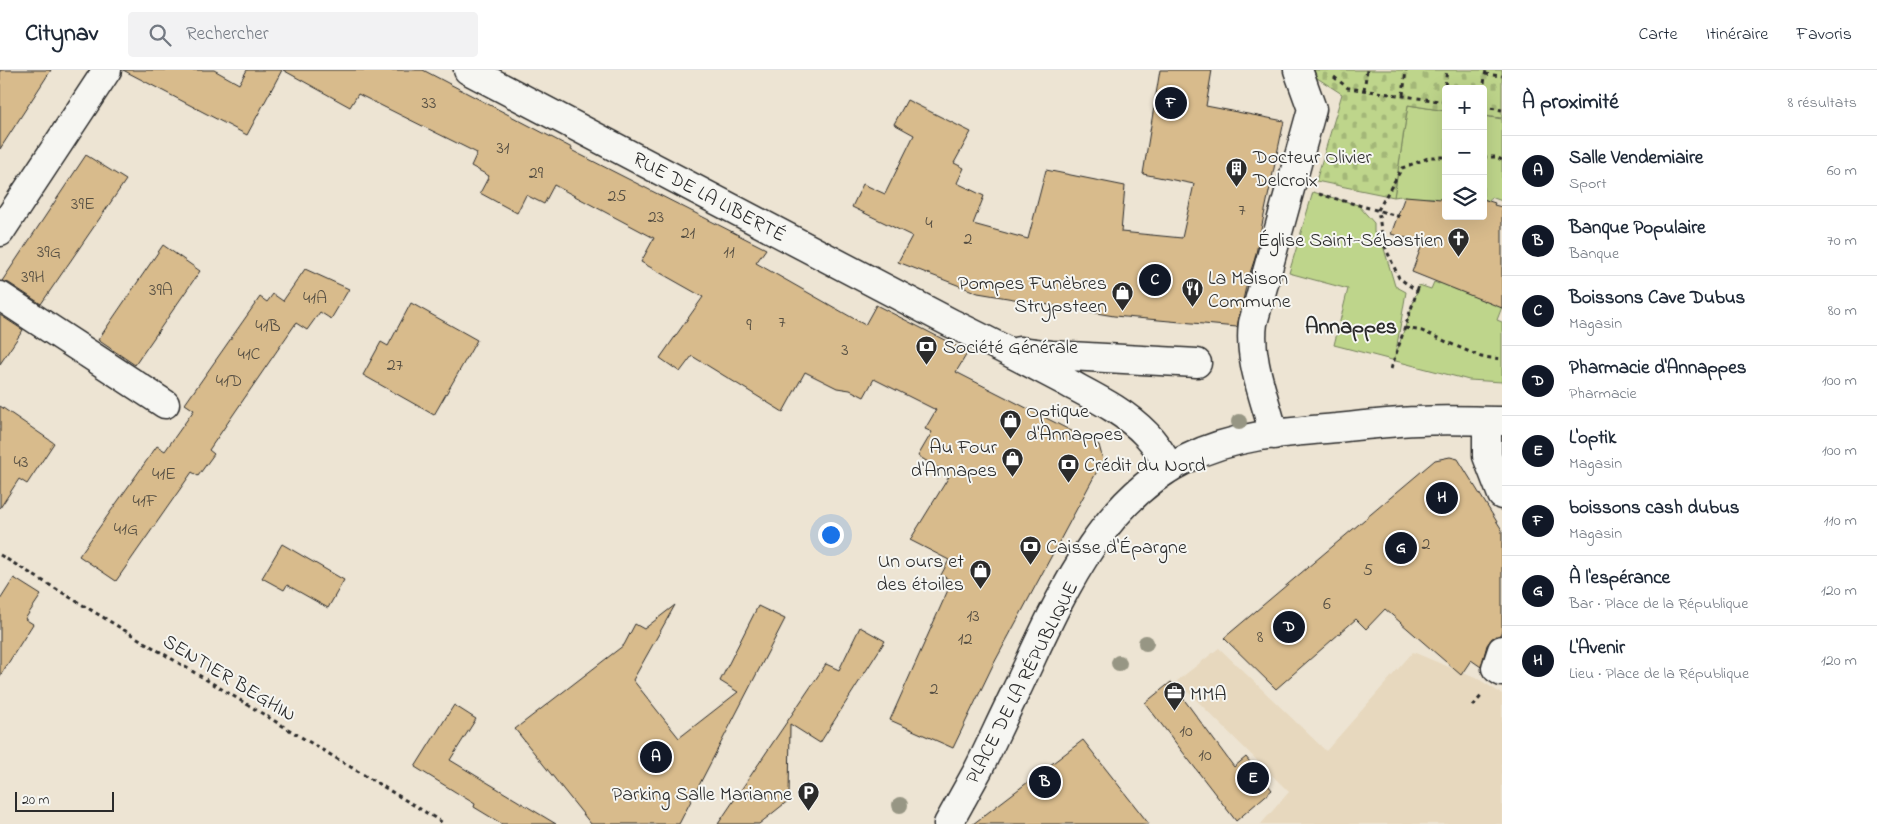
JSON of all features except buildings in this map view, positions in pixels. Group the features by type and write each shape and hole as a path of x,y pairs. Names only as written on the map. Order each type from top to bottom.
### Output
{"street":[{"path":"0,232 107,70"},
{"name":"RUE DE LA LIBERTÉ","path":"468,70 951,323 1005,349"},
{"path":"1274,434 1254,359 1252,337 1253,323 1312,109 1298,70"},
{"path":"0,296 165,404"},
{"path":"1005,349 1051,354 1197,363"},
{"path":"1005,349 1119,412 1146,434 1170,468"},
{"name":"PLACE DE LA RÉPUBLIQUE","path":"952,817 978,770 1061,598 1100,534 1130,499 1145,486 1187,458 1211,448 1252,437 1418,421 1495,421"},
{"path":"1495,421 1487,456 1502,495"},
{"path":"1502,650 1496,668 1502,672"}],"path":[{"path":"1364,90 1367,70"},
{"path":"1403,95 1406,70"},
{"path":"1446,85 1447,70"},
{"path":"1484,85 1486,72 1502,76"},
{"path":"1332,76 1348,88 1442,101"},
{"path":"1487,108 1502,110"},
{"path":"1417,292 1400,278 1384,242 1378,210 1402,168 1431,157 1442,157"},
{"path":"1487,157 1496,157 1502,160"},
{"path":"1292,187 1401,217"},
{"path":"1392,369 1419,285"},
{"path":"1405,328 1422,332 1481,357 1502,359"},
{"name":"SENTIER BEGHIN","path":"0,555 445,824"}],"shaded area":[{"path":"1219,648 1326,751 1413,652 1480,680 1502,694 1502,824 1261,824 1289,792 1177,681"}],"green space":[{"path":"1314,70 1502,70 1502,118 1487,116 1487,85 1442,85 1442,110 1408,105 1394,197 1316,181 1342,94 1317,78"},
{"path":"1408,105 1442,110 1441,199 1438,201 1434,198 1426,198 1421,205 1409,197 1394,197"},
{"path":"1487,117 1502,119 1502,201 1491,197 1489,201 1487,200"},
{"path":"1313,192 1358,205 1374,223 1374,233 1380,235 1395,286 1406,292 1395,357 1419,285 1431,289 1434,282 1439,284 1441,279 1455,289 1502,307 1497,320 1502,322 1502,382 1469,380 1334,345 1348,289 1289,273"}],"place":[{"name":"boissons cash dubus","path":"1171,103"},
{"name":"Docteur Olivier Delcroix","path":"1237,187"},
{"name":"Église Saint-Sébastien","path":"1459,258"},
{"name":"Boissons Cave Dubus","path":"1155,280"},
{"name":"La Maison Commune","path":"1192,307"},
{"name":"Pompes Funèbres Strypsteen","path":"1123,312"},
{"name":"Société Générale","path":"927,365"},
{"name":"Optique d'Annappes","path":"1010,440"},
{"name":"Au Four d'Annapes","path":"1013,477"},
{"name":"Crédit du Nord","path":"1068,483"},
{"name":"L'Avenir","path":"1442,498"},
{"name":"À l'espérance","path":"1401,548"},
{"name":"Caisse d'Épargne","path":"1030,565"},
{"name":"Un ours et des étoiles","path":"980,590"},
{"name":"Pharmacie d'Annappes","path":"1289,627"},
{"name":"MMA","path":"1174,712"},
{"name":"Salle Vendemiaire","path":"656,757"},
{"name":"L'optik","path":"1253,778"},
{"name":"Banque Populaire","path":"1045,782"},
{"name":"Parking Salle Marianne","path":"808,812"}],"district":[{"name":"Annappes","path":"1351,325"}]}
